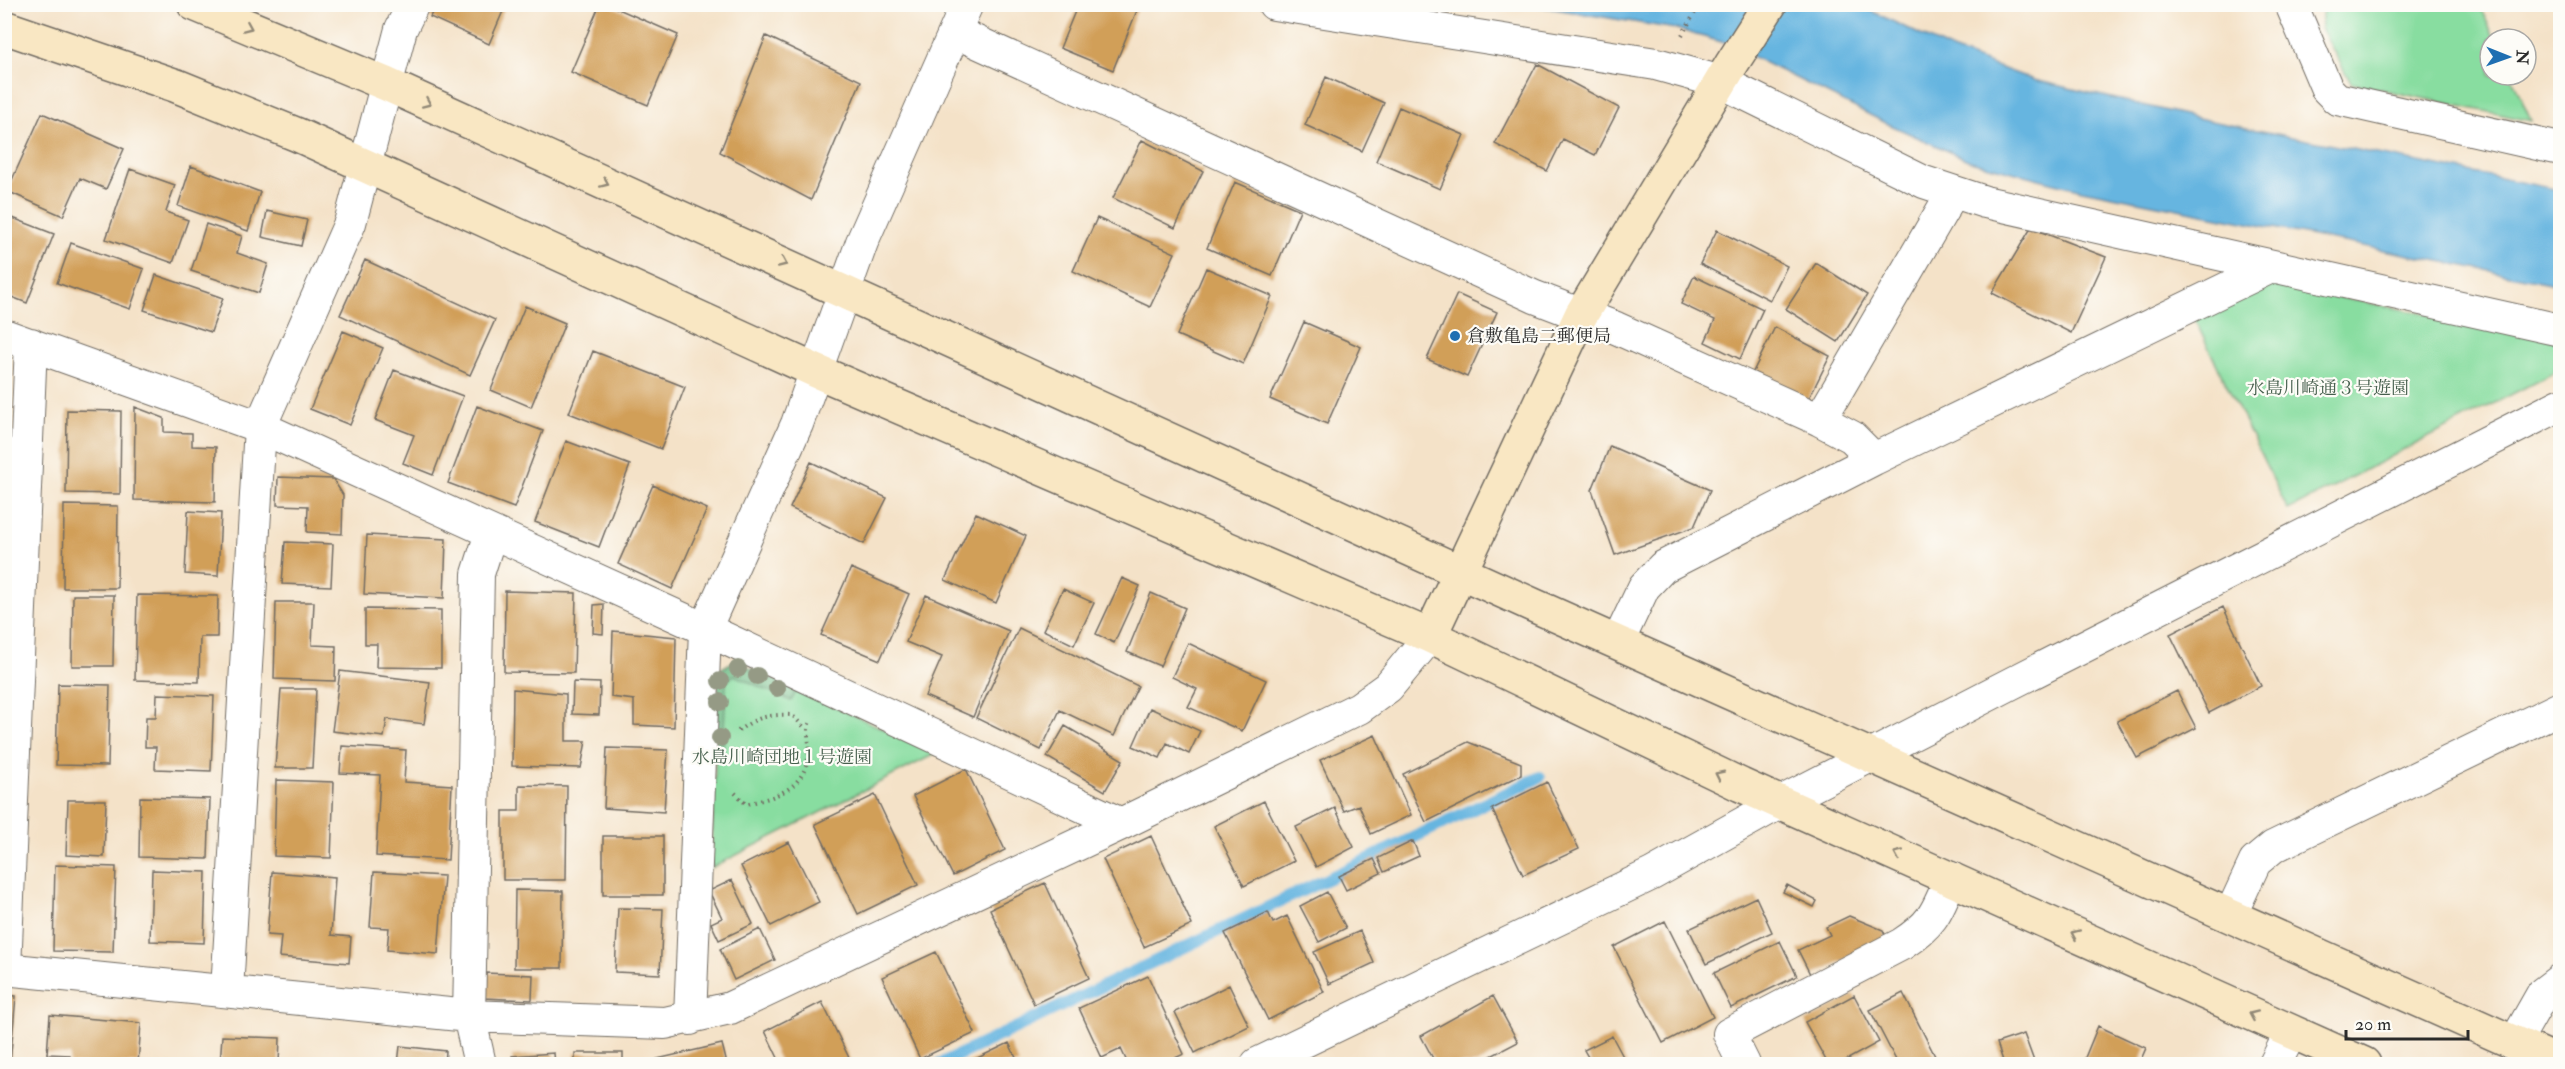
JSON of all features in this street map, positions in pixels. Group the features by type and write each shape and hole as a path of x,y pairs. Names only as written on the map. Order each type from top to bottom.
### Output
{"street":[{"path":"194,4 386,84 1618,642 2560,1063"},
{"path":"227,991 260,427 350,223 401,28 413,4"},
{"path":"1274,4 1726,74 1924,182 1984,202 2560,330"},
{"path":"19,340 5,969 469,1016 665,1023 690,1019 730,1008 1121,824 1359,708 1388,687 1430,636 1581,315 1770,4"},
{"path":"2291,4 2327,89 2337,99 2560,149"},
{"path":"690,1019 705,629 797,424 862,242 961,18 1524,292 1820,420 1852,436 1874,459"},
{"path":"4,27 177,86 298,135 816,371 1430,636 1781,802 2364,1065"},
{"path":"1820,420 1953,192"},
{"path":"1618,642 1644,587 1663,567 1874,459 2271,267"},
{"path":"19,340 260,427 705,629 1121,824"},
{"path":"4,786 19,340"},
{"path":"1257,1065 1652,874 1781,802 1874,756 2023,677 2560,405"},
{"path":"480,1065 469,1016 478,574 491,533"},
{"path":"2231,914 2255,862 2273,847 2560,708"},
{"path":"1744,1065 1729,1034 1902,944 1925,929 1935,916 1951,878"},
{"path":"2514,1044 2543,993 2560,980"},
{"path":"2275,1065 2291,1032"}],"path":[{"path":"1677,43 1700,4"},
{"path":"729,788 746,804 776,798 794,787 807,766 809,749 806,729 825,685"},
{"path":"733,739 751,721 770,714 792,715 806,729"}],"green space":[{"path":"2323,5 2479,5 2489,27 2478,27 2478,87 2516,87 2531,121 2351,83 2321,28"},
{"name":"水島川崎通３号遊園","path":"2259,282 2557,339 2555,372 2288,510 2192,314"},
{"name":"水島川崎団地１号遊園","path":"734,661 937,753 711,868 719,670"},
{"path":"734,661 797,690 791,701 734,675 726,682 723,750 716,750 719,670"}],"water":[{"path":"1530,5 1859,5 1952,50 2034,80 2211,121 2560,190 2560,285 2082,190 1970,161 1886,123 1725,43 1676,29"}],"building":[{"path":"436,4 506,4 489,44 430,17"},
{"path":"600,4 607,4 678,35 648,105 571,72"},
{"path":"1078,4 1129,4 1138,8 1113,70 1060,48"},
{"path":"766,36 861,81 811,200 720,152"},
{"path":"1537,64 1619,108 1595,155 1563,139 1547,171 1495,144"},
{"path":"1326,77 1384,103 1362,151 1305,125"},
{"path":"1399,107 1464,135 1440,189 1376,161"},
{"path":"42,113 124,149 106,189 80,178 63,216 7,191"},
{"path":"1142,140 1203,171 1175,228 1113,198"},
{"path":"191,166 260,192 248,231 178,206"},
{"path":"130,169 175,185 166,212 188,220 173,263 106,239"},
{"path":"1235,182 1300,210 1272,276 1207,248"},
{"path":"267,211 307,220 301,246 262,237"},
{"path":"5,215 54,234 27,303 4,294"},
{"path":"1097,218 1175,253 1150,307 1073,271"},
{"path":"206,224 242,236 237,253 268,264 259,293 191,271"},
{"path":"2031,228 2106,257 2071,333 1992,293"},
{"path":"1717,230 1787,266 1770,300 1700,264"},
{"path":"71,243 144,269 130,309 57,283"},
{"path":"365,260 495,320 470,375 340,315"},
{"path":"1816,263 1867,295 1838,342 1786,309"},
{"path":"1206,268 1272,296 1243,364 1177,335"},
{"path":"156,275 223,298 211,332 144,310"},
{"path":"1694,276 1763,309 1740,359 1705,342 1715,320 1681,304"},
{"path":"1457,294 1497,312 1467,377 1427,359"},
{"path":"525,306 565,323 531,407 491,390"},
{"path":"1304,322 1361,347 1327,424 1270,399"},
{"path":"1775,327 1830,356 1808,400 1753,372"},
{"path":"343,331 383,348 350,425 310,409"},
{"path":"593,351 685,387 661,449 569,413"},
{"path":"394,370 463,396 433,475 403,463 414,435 375,420"},
{"path":"477,406 543,431 514,508 448,483"},
{"path":"135,407 164,418 164,432 192,433 192,446 216,447 215,502 134,500"},
{"path":"67,410 121,411 120,494 66,493"},
{"path":"566,441 630,465 599,547 535,522"},
{"path":"1610,446 1710,490 1694,527 1615,555 1592,490"},
{"path":"811,462 887,498 864,544 790,508"},
{"path":"278,477 333,479 343,495 342,534 307,532 308,506 277,505"},
{"path":"653,485 707,509 672,589 618,564"},
{"path":"64,505 118,506 117,588 63,588"},
{"path":"188,511 221,513 218,576 185,574"},
{"path":"976,513 1026,536 996,603 945,580"},
{"path":"367,535 446,539 444,598 364,594"},
{"path":"285,542 333,544 331,586 282,584"},
{"path":"851,568 909,594 880,660 821,635"},
{"path":"1122,578 1140,586 1114,643 1096,634"},
{"path":"1063,589 1094,603 1074,645 1043,630"},
{"path":"505,591 576,593 574,673 504,672"},
{"path":"1151,593 1185,608 1160,666 1127,652"},
{"path":"73,595 114,595 113,666 72,666"},
{"path":"137,595 218,596 217,637 200,637 199,682 135,680"},
{"path":"926,595 1009,631 973,717 925,696 942,657 906,642"},
{"path":"276,602 314,602 312,645 336,646 335,681 274,679"},
{"path":"604,604 603,634 593,633 594,605"},
{"path":"2223,607 2261,686 2209,713 2170,634"},
{"path":"365,609 441,610 441,668 376,667 377,644 365,644"},
{"path":"1019,628 1138,686 1114,736 1060,710 1041,750 976,718"},
{"path":"613,631 676,637 674,727 634,725 634,700 611,697"},
{"path":"1188,643 1266,680 1242,731 1188,707 1197,689 1172,677"},
{"path":"340,671 430,682 424,724 387,719 384,737 332,731"},
{"path":"573,682 600,683 599,715 572,714"},
{"path":"58,684 110,685 108,766 56,765"},
{"path":"281,689 316,689 312,768 275,768"},
{"path":"513,689 566,694 566,741 586,741 581,768 512,766"},
{"path":"2177,691 2196,728 2137,758 2117,721"},
{"path":"157,694 214,696 211,771 155,769 156,747 145,747 146,717 156,717"},
{"path":"1150,708 1200,731 1189,754 1167,743 1160,758 1133,746"},
{"path":"1065,726 1123,760 1105,791 1047,757"},
{"path":"1375,735 1411,815 1371,834 1359,805 1344,811 1320,760"},
{"path":"1468,742 1521,763 1521,775 1426,822 1403,774"},
{"path":"342,746 406,750 404,782 452,785 448,860 376,856 380,775 340,773"},
{"path":"607,748 668,750 664,812 604,808"},
{"path":"966,769 1005,850 953,876 913,796"},
{"path":"276,780 334,782 331,858 274,856"},
{"path":"1547,782 1579,849 1523,875 1492,809"},
{"path":"519,785 567,786 566,880 503,880 503,811 519,811"},
{"path":"875,795 918,885 858,914 815,824"},
{"path":"140,797 210,799 208,859 139,857"},
{"path":"68,800 106,800 104,857 66,855"},
{"path":"1264,801 1294,861 1244,886 1214,826"},
{"path":"1335,808 1354,847 1316,867 1296,827"},
{"path":"603,836 663,836 663,895 603,895"},
{"path":"1151,836 1192,925 1144,947 1103,859"},
{"path":"1413,841 1419,856 1384,872 1378,858"},
{"path":"789,842 819,902 771,926 741,866"},
{"path":"1374,859 1381,873 1346,890 1339,876"},
{"path":"55,865 116,867 113,952 53,951"},
{"path":"152,870 206,872 204,943 150,941"},
{"path":"272,872 335,877 331,935 351,937 349,963 279,957 281,936 267,935"},
{"path":"374,872 444,876 438,954 387,950 389,928 370,927"},
{"path":"732,880 753,924 719,940 711,923 722,918 709,891"},
{"path":"1045,883 1089,978 1034,1004 990,909"},
{"path":"1787,885 1817,901 1814,907 1783,892"},
{"path":"515,890 563,891 562,968 514,968"},
{"path":"1327,892 1346,928 1319,942 1300,906"},
{"path":"1756,897 1772,932 1706,964 1689,929"},
{"path":"618,908 663,909 660,974 615,972"},
{"path":"1268,912 1273,923 1287,916 1324,992 1268,1020 1225,933"},
{"path":"1849,916 1883,930 1887,939 1811,976 1798,950 1830,935 1826,927"},
{"path":"1665,921 1713,1017 1663,1043 1614,947"},
{"path":"760,929 775,960 734,980 720,949"},
{"path":"1360,931 1374,963 1329,984 1314,952"},
{"path":"1780,941 1797,976 1731,1008 1714,973"},
{"path":"936,952 975,1033 920,1059 882,977"},
{"path":"484,973 533,975 532,1000 483,998"},
{"path":"1148,976 1184,1054 1162,1064 1128,1064 1121,1049 1102,1058 1079,1008"},
{"path":"1229,985 1249,1026 1195,1053 1175,1012"},
{"path":"1903,993 1939,1064 1898,1064 1870,1010"},
{"path":"4,995 16,996 10,1064 4,1064"},
{"path":"1854,995 1879,1042 1839,1064 1828,1064 1805,1022"},
{"path":"1493,996 1518,1042 1476,1064 1436,1064 1421,1036"},
{"path":"822,1002 852,1064 781,1064 765,1031"},
{"path":"50,1015 141,1023 138,1064 69,1064 70,1055 47,1054"},
{"path":"2098,1026 2146,1048 2139,1064 2094,1064 2084,1060"},
{"path":"2024,1034 2035,1064 2004,1064 1997,1043"},
{"path":"222,1036 280,1038 279,1064 220,1064"},
{"path":"1612,1036 1627,1064 1592,1064 1584,1050"},
{"path":"1009,1043 1019,1064 965,1064"},
{"path":"722,1044 727,1064 658,1064 657,1059"},
{"path":"400,1046 446,1051 445,1064 398,1064"},
{"path":"554,1053 555,1064 513,1064 512,1056"},
{"path":"575,1053 623,1053 623,1064 575,1064"}],"waterway":[{"path":"940,1064 1540,777"}],"place":[{"name":"倉敷亀島二郵便局","path":"1455,336"}]}
